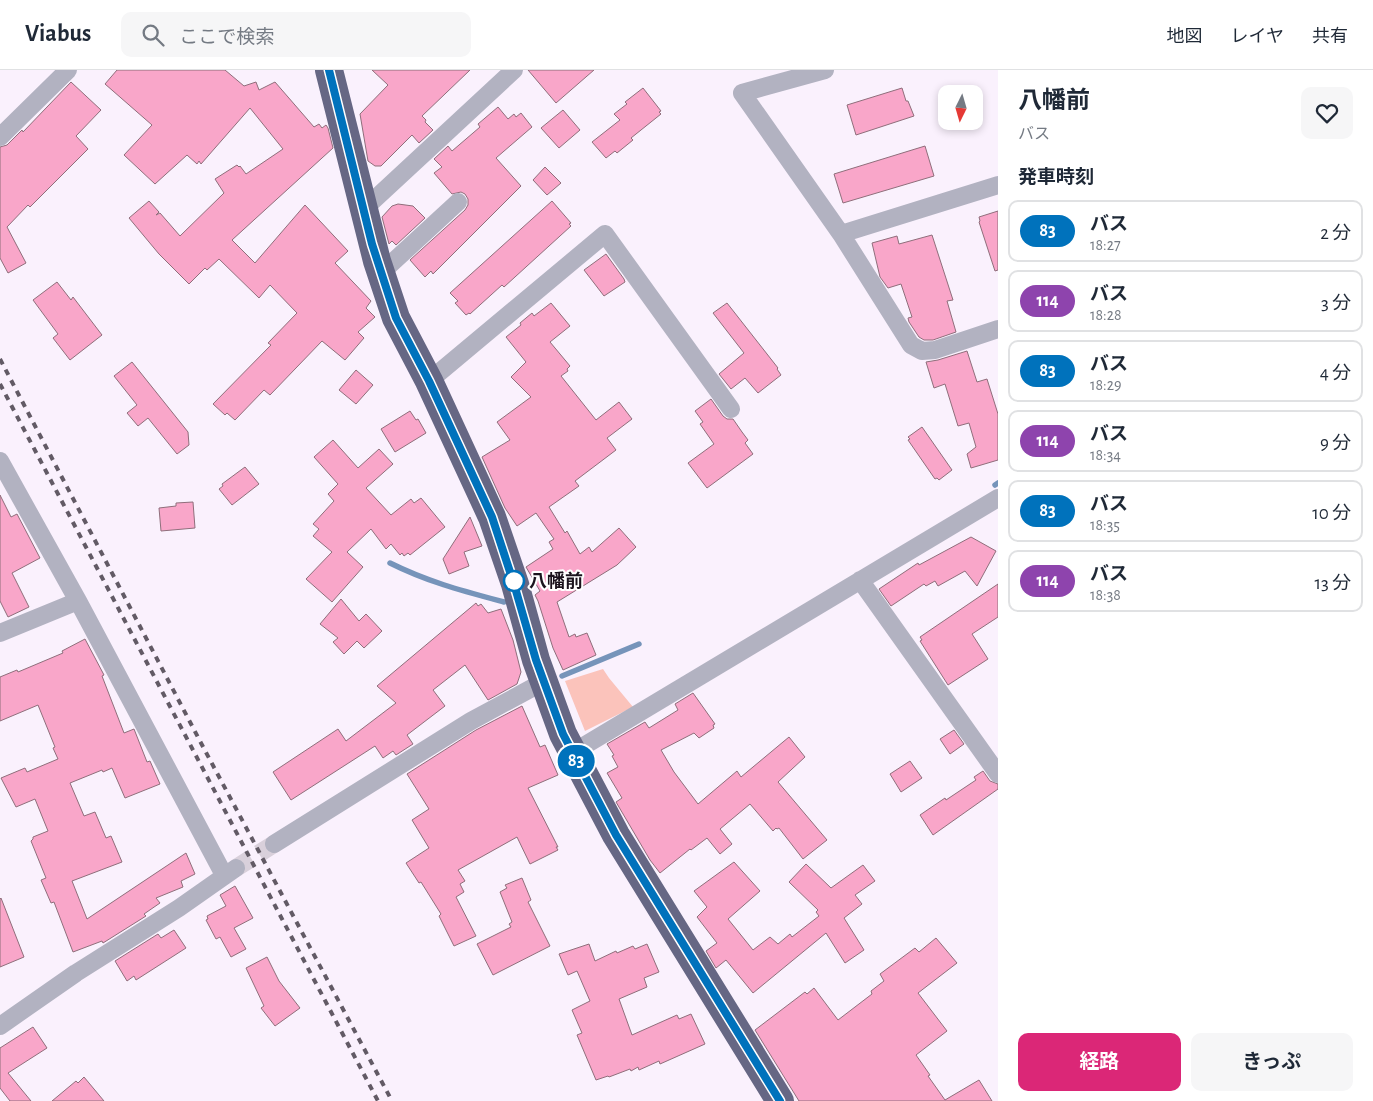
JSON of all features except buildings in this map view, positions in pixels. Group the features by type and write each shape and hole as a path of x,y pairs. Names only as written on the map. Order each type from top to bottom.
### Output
{"highway":[{"path":"329,70 363,210 396,318 429,381 492,517 536,660 572,753 616,835 780,1101"}],"street":[{"path":"0,137 68,70"},
{"path":"363,210 514,70"},
{"path":"825,70 742,93 841,234 910,345 922,351 935,350 998,329"},
{"path":"841,234 998,185"},
{"path":"381,273 458,202"},
{"path":"429,381 605,234 731,409"},
{"path":"0,461 230,872 178,908 76,973 0,1026"},
{"path":"572,753 998,498"},
{"path":"860,580 998,774"},
{"path":"0,633 78,601"},
{"path":"274,844 471,721 544,682"}],"shaded area":[{"path":"603,669 633,707 585,731 565,681"}],"waterway":[{"path":"390,563 432,581 504,602"},
{"path":"562,676 639,644"}],"tunnel":[{"path":"236,868 274,844"}],"railway":[{"path":"0,359 201,743 392,1101"},
{"path":"0,384 378,1101"}],"bus line":[{"name":"83","path":"329,70 372,244 396,318 429,381 492,517 536,660 563,734 616,835 780,1101"}],"place":[{"name":"八幡前","path":"514,581"}]}
